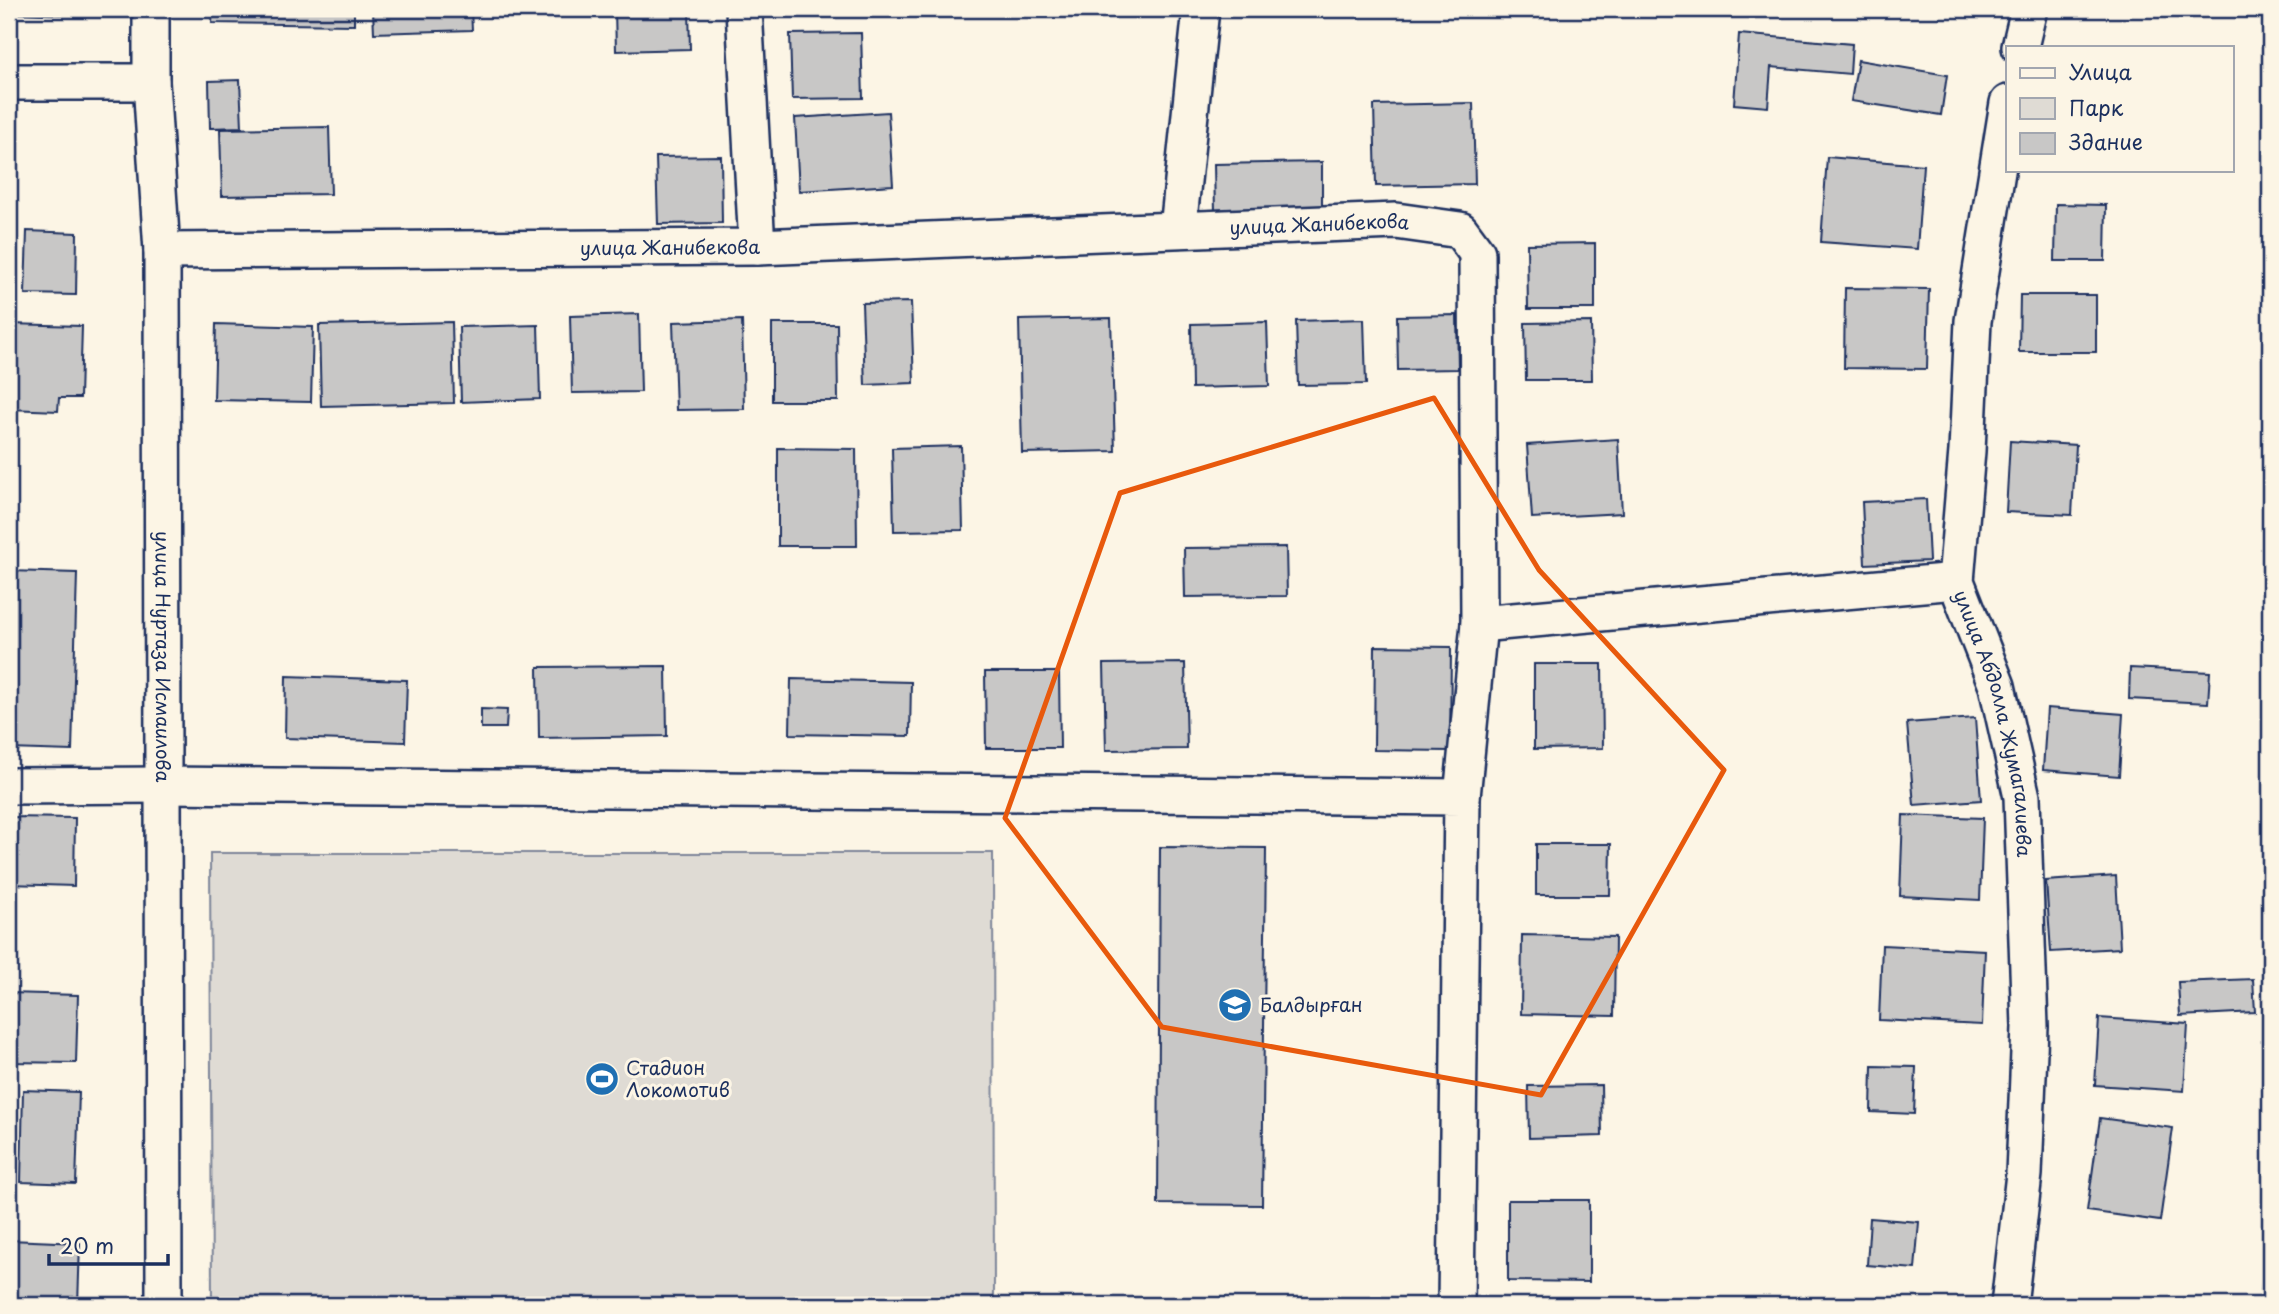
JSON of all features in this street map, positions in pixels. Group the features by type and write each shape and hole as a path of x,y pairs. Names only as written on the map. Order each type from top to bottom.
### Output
{"street":[{"name":"улица Нуртаза Исмаилова","path":"150,9 151,82 162,251 164,1305"},
{"path":"744,9 757,247"},
{"path":"1178,229 1201,9"},
{"path":"2020,46 2029,9"},
{"path":"9,82 151,82"},
{"name":"улица Абдолла Жумагалиева","path":"2006,115 1973,321 1967,451 1956,580 1997,687 2022,797 2030,1027 2024,1174 2009,1305"},
{"name":"улица Жанибекова","path":"162,251 757,247 1396,221 1460,230 1477,253 1479,624"},
{"path":"1456,1305 1462,797 1479,624 1956,580"},
{"path":"9,786 164,785 1462,797"}],"highlighted area":[{"path":"1434,398 1539,570 1724,770 1541,1095 1162,1027 1005,818 1120,493"}],"green space":[{"name":"Стадион Локомотив","path":"210,853 993,853 994,1305 212,1305"}],"building":[{"path":"9,9 76,9 76,15 9,13"},
{"path":"213,9 354,9 354,25 212,23"},
{"path":"373,9 471,9 472,30 374,33"},
{"path":"615,9 689,9 690,49 616,51"},
{"path":"861,33 863,98 792,99 790,34"},
{"path":"1739,34 1852,44 1850,74 1771,67 1768,107 1734,104"},
{"path":"1858,60 1947,75 1941,115 1851,101"},
{"path":"240,80 242,127 210,128 209,81"},
{"path":"1473,103 1475,184 1376,186 1374,105"},
{"path":"888,112 893,185 799,191 795,118"},
{"path":"329,127 331,194 222,196 220,129"},
{"path":"721,156 722,223 658,224 656,157"},
{"path":"1827,157 1923,165 1917,249 1821,242"},
{"path":"1322,162 1322,210 1215,212 1214,164"},
{"path":"2056,204 2106,205 2105,261 2055,261"},
{"path":"27,231 77,233 76,295 25,294"},
{"path":"1595,243 1595,309 1528,309 1527,244"},
{"path":"1845,288 1929,289 1927,369 1844,368"},
{"path":"2020,295 2096,295 2096,352 2019,352"},
{"path":"911,302 914,383 865,385 862,303"},
{"path":"639,314 641,392 572,393 570,316"},
{"path":"1457,315 1458,369 1398,370 1397,316"},
{"path":"1111,318 1115,451 1022,453 1019,320"},
{"path":"1364,319 1366,384 1298,385 1296,321"},
{"path":"742,320 744,409 676,410 673,322"},
{"path":"452,322 454,403 321,406 319,325"},
{"path":"1267,322 1269,386 1192,388 1191,324"},
{"path":"1591,322 1592,380 1526,380 1525,323"},
{"path":"9,324 82,326 80,398 59,398 58,411 9,409"},
{"path":"216,324 313,327 311,402 214,400"},
{"path":"772,324 837,324 838,401 772,401"},
{"path":"538,325 540,399 461,402 459,327"},
{"path":"1618,439 1622,513 1532,518 1527,445"},
{"path":"2010,441 2076,445 2072,515 2006,512"},
{"path":"961,446 963,530 894,531 892,448"},
{"path":"778,448 856,449 857,546 778,546"},
{"path":"1926,499 1929,561 1865,564 1862,502"},
{"path":"1286,547 1287,596 1185,597 1184,548"},
{"path":"9,571 77,573 72,751 9,749"},
{"path":"1375,646 1451,647 1450,751 1374,750"},
{"path":"1185,663 1187,749 1106,750 1104,664"},
{"path":"1534,664 1602,664 1603,748 1534,749"},
{"path":"666,666 667,736 539,738 538,667"},
{"path":"2130,668 2210,672 2208,703 2129,699"},
{"path":"985,672 1059,672 1060,748 986,748"},
{"path":"286,676 407,680 405,742 285,738"},
{"path":"791,679 911,682 910,736 790,734"},
{"path":"2047,708 2123,714 2119,776 2043,770"},
{"path":"481,709 507,710 506,728 481,728"},
{"path":"1975,718 1981,800 1914,805 1907,723"},
{"path":"1903,815 1983,818 1980,900 1900,896"},
{"path":"9,817 75,818 74,886 9,884"},
{"path":"1536,844 1611,844 1610,895 1536,895"},
{"path":"1160,847 1266,848 1262,1205 1158,1204"},
{"path":"2116,876 2120,948 2051,952 2046,881"},
{"path":"1522,935 1615,937 1614,1016 1521,1014"},
{"path":"1882,945 1985,950 1982,1025 1879,1020"},
{"path":"2253,979 2255,1012 2180,1016 2178,982"},
{"path":"9,993 78,995 76,1063 9,1062"},
{"path":"2099,1018 2188,1024 2184,1091 2095,1085"},
{"path":"1872,1066 1916,1067 1914,1114 1871,1112"},
{"path":"1601,1085 1602,1136 1529,1138 1528,1086"},
{"path":"23,1090 79,1092 76,1184 21,1182"},
{"path":"2100,1118 2173,1128 2160,1221 2087,1211"},
{"path":"1508,1200 1589,1200 1589,1282 1508,1281"},
{"path":"1870,1218 1919,1222 1915,1269 1867,1265"},
{"path":"9,1240 80,1243 78,1305 9,1303"},
{"path":"2262,1282 2270,1282 2270,1305 2260,1305"}],"place":[{"name":"Балдырған","path":"1235,1005"},
{"name":"Стадион Локомотив","path":"602,1079"}]}
